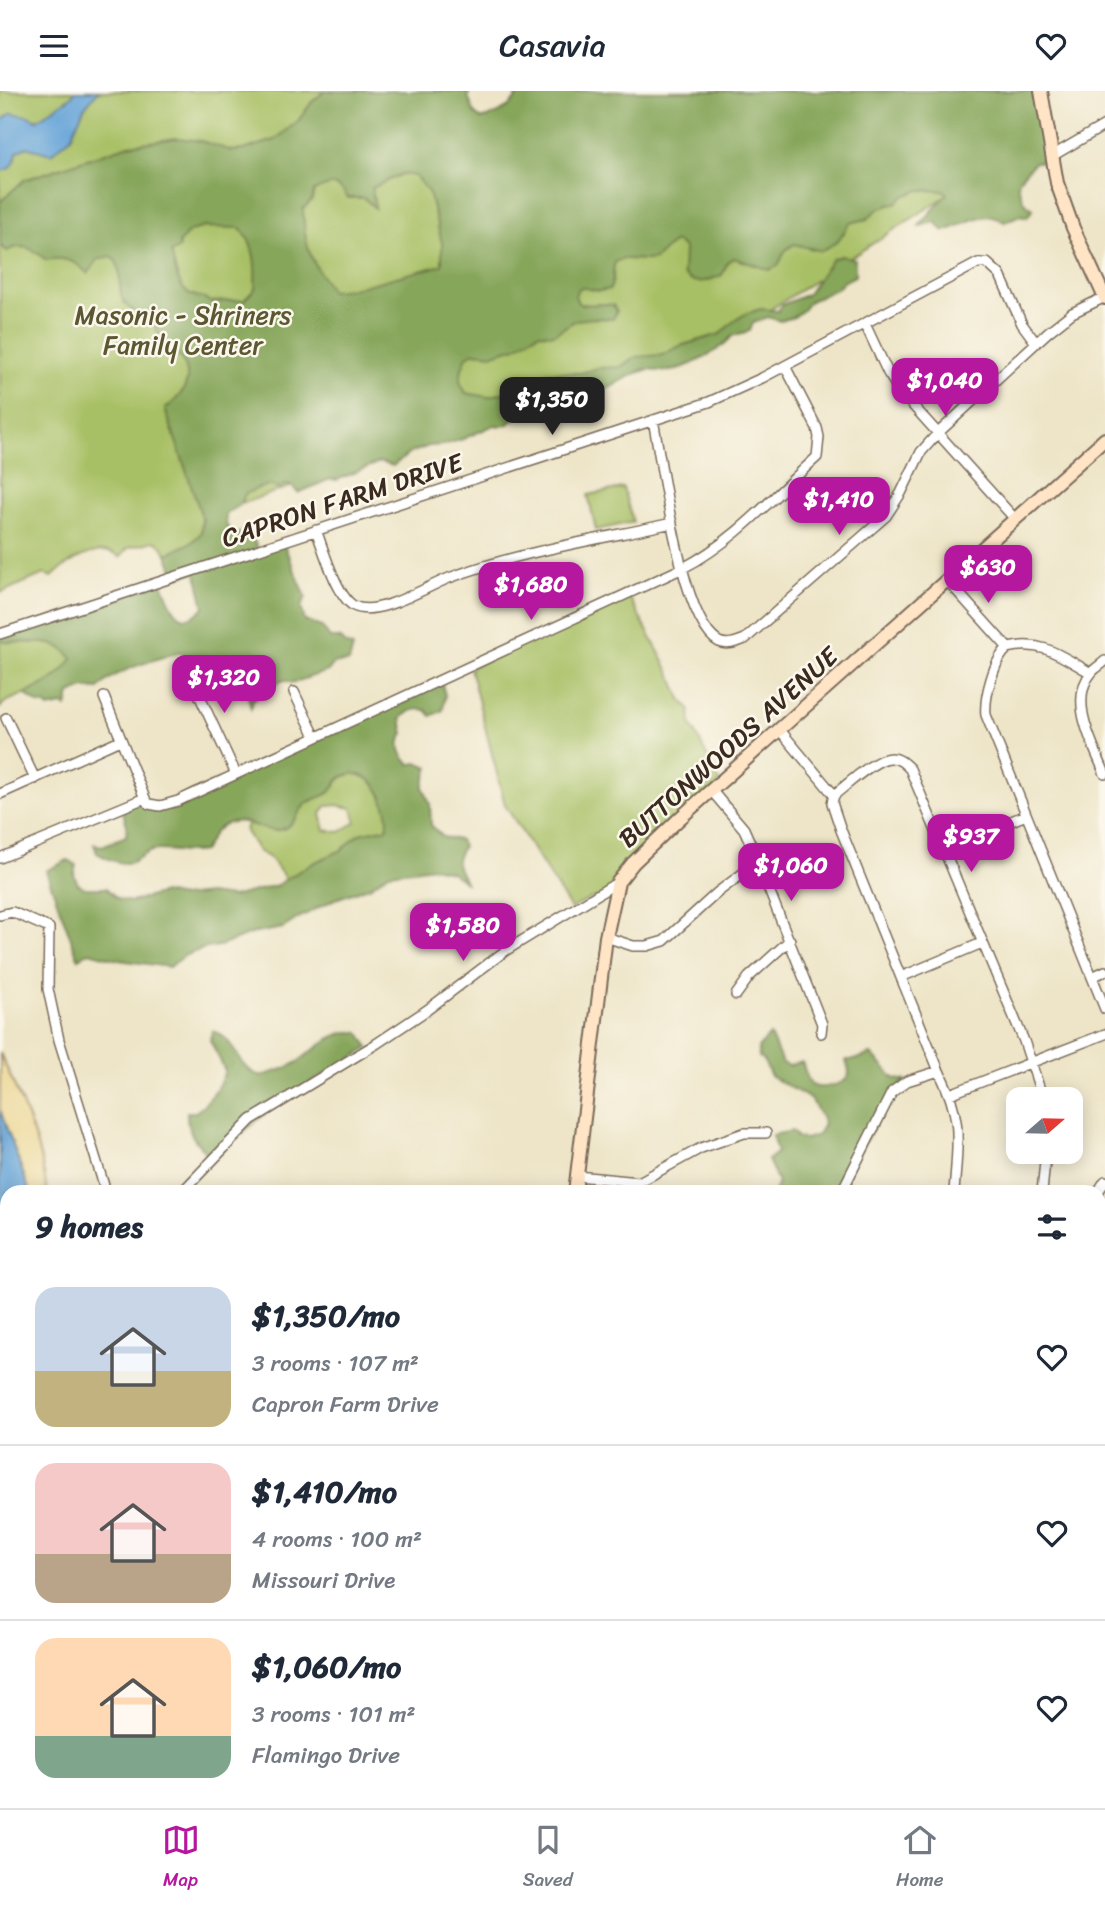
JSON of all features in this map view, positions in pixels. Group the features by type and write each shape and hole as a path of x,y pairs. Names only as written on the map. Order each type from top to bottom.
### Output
{"street":[{"path":"653,420 672,523 697,611 709,634 721,643 732,644 745,639 886,516 901,493 921,452 938,433 1036,342 1072,313 1105,298 1073,228 1057,183 1041,91"},
{"path":"1052,156 1105,125"},
{"name":"CAPRON FARM DRIVE","path":"0,634 709,402 785,366 964,269 987,263 1000,275 1022,324 1036,342"},
{"path":"865,324 899,390 1015,519"},
{"path":"104,697 145,799 149,804 160,806 178,801 704,558 817,457 817,428 785,366"},
{"name":"BUTTONWOODS AVENUE","path":"576,1185 606,937 618,882 633,863 711,790 1105,439"},
{"path":"316,530 349,602 356,607 380,608 450,578 518,556 672,523"},
{"path":"947,580 1008,649"},
{"path":"1091,673 1044,646 1020,645 1008,649 1002,653 986,692 986,715 1105,1009"},
{"path":"1105,661 1091,673 1084,691 1083,712 1105,774"},
{"path":"187,669 236,774"},
{"path":"294,692 315,736"},
{"path":"6,719 35,779"},
{"path":"779,729 834,795"},
{"path":"0,794 120,740"},
{"path":"954,1185 958,1128 950,1094 832,803 834,795 885,758 900,760 910,769 915,779 1032,1061 1040,1087"},
{"path":"711,790 744,829 822,1024 821,1033"},
{"path":"0,858 145,799"},
{"path":"944,849 1026,815"},
{"path":"606,937 633,946 647,946 664,940 718,892 758,862"},
{"path":"189,1185 251,1120 376,1044 427,1010 505,951 618,882"},
{"path":"0,915 12,912 49,929 48,989 59,1040 104,1185"},
{"path":"736,995 749,977 790,940"},
{"path":"901,977 982,943"},
{"path":"1092,977 1105,971"},
{"path":"950,1094 1105,1034"},
{"path":"845,1185 892,1092 907,1081 939,1071"},
{"path":"641,1185 701,1148 744,1133 766,1133"},
{"path":"1043,1185 1045,1164"},
{"path":"577,1176 627,1185"}],"green space":[{"path":"0,91 75,91 71,97 37,120 28,116 0,123"},
{"name":"Masonic - Shriners Family Center","path":"98,91 325,91 312,102 298,121 276,140 232,151 201,142 231,154 739,91 1041,135 706,351 443,435 202,517 201,533 191,543 167,554 160,544 154,541 128,548 120,557 103,551 94,552 66,565 52,577 44,574 0,593 0,171 10,168 17,152 26,147 51,154 71,137 84,108"},
{"name":"Masonic - Shriners Family Center","path":"325,91 470,91 468,96 474,113 481,119 506,109 516,97 515,91 1041,91 1053,161 1035,162 1019,179 1018,186 1024,202 1033,209 1027,217 1020,215 1004,222 989,216 982,217 944,231 935,222 919,226 947,194 945,191 919,190 878,209 867,219 850,223 837,242 821,251 794,244 785,251 778,266 769,270 734,258 728,261 722,275 696,282 683,274 684,248 676,242 654,259 624,259 615,262 610,289 599,291 581,287 575,296 578,303 582,304 613,305 617,311 613,319 576,320 554,334 539,333 516,347 493,354 474,352 467,356 462,368 460,382 466,393 488,397 506,392 526,395 535,390 545,373 580,373 598,368 620,367 635,357 662,355 680,346 720,334 747,313 761,309 778,311 782,305 808,294 832,259 841,256 855,259 855,276 838,288 810,301 794,317 780,321 768,317 753,323 750,331 732,336 719,348 678,369 642,370 600,392 580,392 569,397 566,404 531,411 506,425 494,425 463,439 410,453 393,466 380,462 298,493 292,486 284,485 278,489 262,487 245,494 241,504 226,514 228,528 235,534 250,531 258,550 283,543 306,597 301,607 305,621 322,627 330,638 339,638 353,647 349,662 334,663 328,671 292,683 284,680 254,699 251,708 245,683 237,679 230,663 224,657 195,661 178,652 123,671 99,689 84,688 70,694 67,707 62,705 49,708 38,704 25,694 57,675 72,658 58,646 5,642 0,640 0,634 162,583 177,613 188,618 195,615 204,607 196,572 176,577 167,554 191,543 201,533 203,520 165,409 175,401 186,385 186,368 182,360 164,342 150,321 126,305 121,296 118,266 111,256 97,260 88,274 69,261 46,260 23,247 7,251 0,245 0,202 24,180 129,145 177,138 201,141 232,151 275,140 298,121 312,102","holes":["402,174 415,176 429,193 442,243 442,265 351,289 331,291 310,253 303,209 312,200 314,191 333,185 341,189 348,198 364,198 375,208 372,188","205,227 240,228 249,241 255,264 255,289 244,300 210,302 190,294 179,282 171,253 179,248 179,242 190,231"]},
{"path":"623,488 633,522 596,530 588,495"},
{"path":"628,595 681,699 690,709 691,724 720,782 684,816 613,893 590,899 571,909 505,805 470,668"},
{"path":"0,640 57,646 73,658 67,667 51,680 5,702 0,708"},
{"path":"441,680 445,695 443,710 431,716 422,709 406,714 401,719 404,734 400,746 404,758 410,764 419,763 429,767 423,787 430,804 431,825 443,837 459,840 463,846 457,864 465,882 451,872 434,867 389,873 371,886 333,900 283,928 250,934 223,945 202,949 186,955 169,967 119,960 89,952 78,958 46,871 68,860 76,865 74,875 78,884 85,888 106,888 118,899 131,902 163,893 182,897 208,894 232,897 277,885 309,865 342,850 359,834 387,828 388,821 375,785 365,777 345,775 327,794 303,807 285,828 269,830 245,822 227,823 216,831 203,851 155,850 130,863 120,863 97,853 94,844 102,846 126,836 127,825 122,809 146,800 160,807"},
{"path":"355,773 375,784 387,810 387,829 359,834 342,850 286,879 270,858 258,851 245,830 248,822 303,807 328,793 340,779","holes":["326,806 352,808 356,822 340,832 325,830 321,814"]},
{"path":"213,1031 227,1040 245,1066 258,1075 293,1065 327,1040 343,1033 360,1033 369,1048 280,1101 212,1159 191,1132 187,1112 196,1112 206,1103 225,1070 210,1040"},
{"path":"770,1035 782,1063 789,1066 802,1062 808,1079 814,1086 830,1086 845,1080 849,1075 846,1060 871,1054 894,1078 906,1081 892,1093 841,1185 777,1185 778,1182 768,1160 777,1152 772,1135 792,1131 798,1138 805,1139 818,1135 824,1124 810,1099 769,1073 764,1061 759,1057 758,1048"}],"sand":[{"path":"0,1053 35,1138 46,1185 27,1185 0,1110"}],"water":[{"path":"75,91 98,91 84,108 71,137 51,154 26,147 17,152 10,168 0,171 1,121 12,113 37,120 71,97"},
{"path":"0,1110 27,1185 0,1185"}]}
